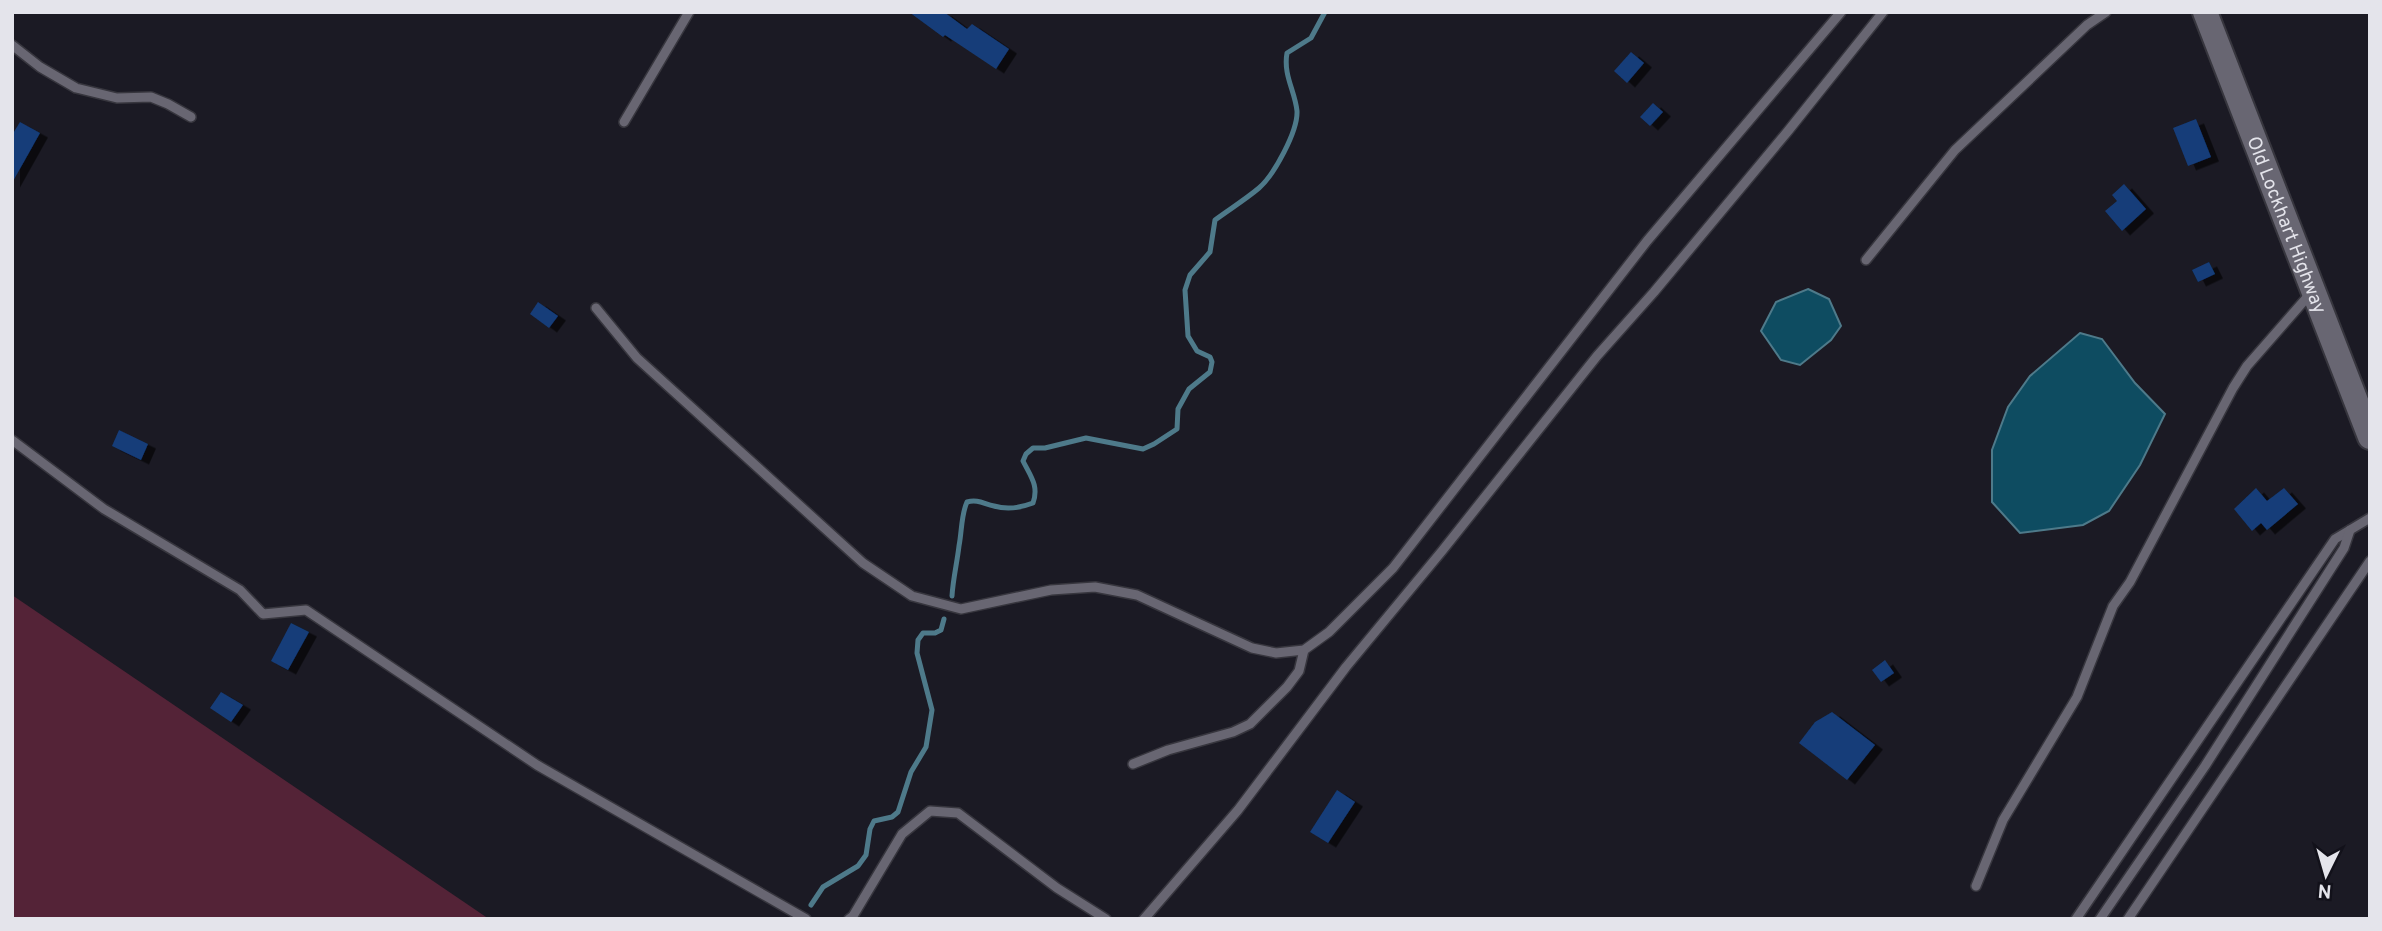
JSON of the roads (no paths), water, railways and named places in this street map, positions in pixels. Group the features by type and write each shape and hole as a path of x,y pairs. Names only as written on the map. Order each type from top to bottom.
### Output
{"street":[{"name":"Old Lockhart Highway","path":"2204,12 2370,437"}],"lane":[{"path":"624,122 688,12"},
{"path":"596,308 648,368 863,563 912,596 961,608 1051,590 1095,587 1137,595 1252,648 1276,653 1304,650 1329,632 1393,568 1647,241 1841,12"},
{"path":"1144,919 1238,810 1346,667 1597,356 1690,249 1883,12"},
{"path":"1866,260 1955,150 2087,25 2106,12"},
{"path":"12,45 75,88 117,99 151,97 191,117"},
{"path":"1976,886 2003,820 2085,680 2113,606 2130,582 2233,388 2247,366 2314,290"},
{"path":"12,440 104,509 240,590 263,614 306,610 537,765 806,919"},
{"path":"2076,919 2335,539 2370,517"},
{"path":"2100,919 2205,766 2344,548 2350,530"},
{"path":"2128,919 2370,561"},
{"path":"1133,764 1168,750 1233,732 1250,723 1287,687 1299,671 1304,650"},
{"path":"849,919 902,834 930,811 958,813 1057,888 1106,919"}],"water":[{"path":"1808,289 1829,299 1841,326 1831,340 1800,365 1781,360 1761,331 1776,302"},
{"path":"2080,333 2102,339 2135,383 2165,414 2140,465 2109,511 2083,525 2020,533 1992,502 1992,450 2008,407 2030,376"}],"waterway":[{"path":"952,596 967,502 978,501 1009,508 1033,503 1035,486 1023,461 1033,448 1045,448 1086,438 1143,449 1177,429 1178,409 1189,389 1210,372 1212,362 1210,357 1197,351 1188,336 1185,290 1190,275 1210,252 1215,220 1259,188 1284,152 1294,130 1297,111 1288,76 1287,53 1311,38 1325,12"},
{"path":"811,905 823,887 858,866 866,855 874,821 892,817 898,812 911,772 926,747 932,710 917,653 918,640 923,633 941,630 944,619"}]}
